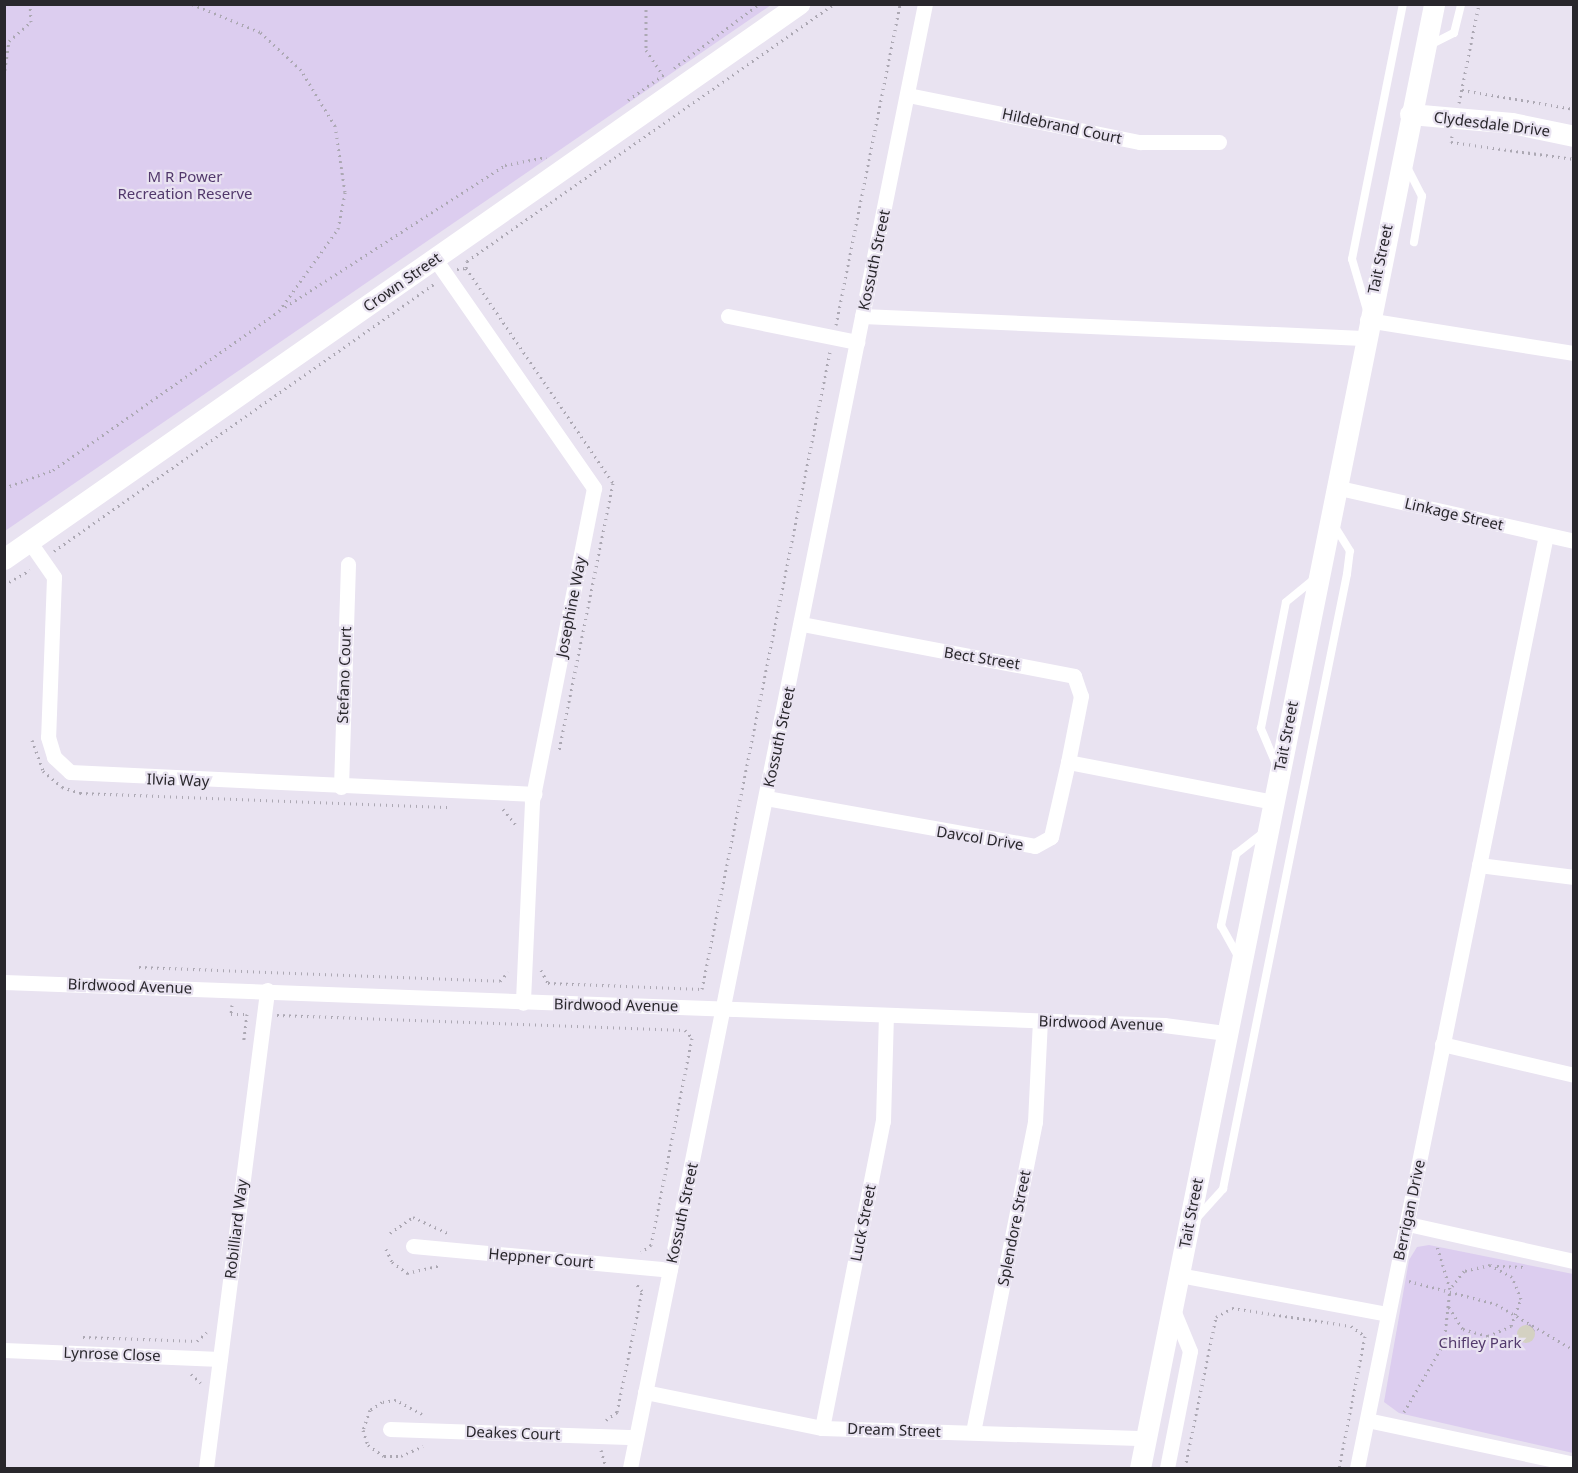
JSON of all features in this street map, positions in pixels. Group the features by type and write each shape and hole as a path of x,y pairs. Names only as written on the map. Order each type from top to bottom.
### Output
{"street":[{"name":"Crown Street","path":"4,559 441,267 799,4"},
{"name":"Kossuth Street","path":"630,1468 802,624 925,4"},
{"name":"Tait Street","path":"1140,1468 1330,519 1366,324 1434,4"},
{"name":"Hildebrand Court","path":"908,95 1140,142 1219,142"},
{"name":"Clydesdale Drive","path":"1410,114 1512,123 1574,136"},
{"name":"Josephine Way","path":"441,267 594,488 534,794 530,827 523,1003"},
{"path":"729,316 857,342"},
{"path":"862,316 1366,324 1574,353"},
{"name":"Linkage Street","path":"1335,487 1574,541"},
{"name":"Berrigan Drive","path":"1357,1468 1546,536"},
{"name":"Ilvia Way","path":"29,541 43,559 54,582 48,737 62,767 84,776 534,794"},
{"name":"Stefano Court","path":"341,787 348,564"},
{"name":"Bect Street","path":"802,624 1074,676 1081,692 1068,762"},
{"path":"1068,762 1273,802"},
{"name":"Davcol Drive","path":"766,798 1040,846 1053,832 1068,762"},
{"path":"1479,865 1574,878"},
{"name":"Birdwood Avenue","path":"4,982 267,990 523,1003 724,1007 886,1016 1040,1021 1226,1033"},
{"name":"Robilliard Way","path":"206,1468 267,990"},
{"name":"Luck Street","path":"822,1428 884,1120 886,1016"},
{"name":"Splendore Street","path":"973,1432 1035,1122 1040,1021"},
{"path":"1442,1044 1574,1074"},
{"path":"1408,1224 1574,1261"},
{"name":"Heppner Court","path":"413,1246 670,1270"},
{"path":"1179,1275 1387,1314"},
{"path":"1167,1468 1190,1351 1172,1307"},
{"name":"Lynrose Close","path":"4,1350 220,1359"},
{"name":"Dream Street","path":"645,1392 822,1428 1146,1438"},
{"path":"1367,1420 1574,1464"},
{"name":"Deakes Court","path":"390,1429 636,1437"}],"lane":[{"path":"1366,324 1352,259 1403,4"},
{"path":"1425,48 1454,33 1461,4"},
{"path":"1403,151 1422,196 1414,242"},
{"path":"1189,1225 1223,1189 1347,574 1350,550 1330,519"}],"path":[{"path":"4,76 9,41 31,22 30,6 25,4"},
{"path":"192,4 261,32 301,70 335,126 345,192 338,230 279,311"},
{"path":"646,4 646,50 663,75"},
{"path":"621,106 759,4"},
{"path":"466,268 468,261 834,4"},
{"path":"139,967 500,981 509,969 524,969 541,970 548,982 702,988 900,4"},
{"path":"1479,4 1462,90 1574,109"},
{"path":"1451,142 1574,159"},
{"path":"4,488 53,470 279,311 505,165 554,154"},
{"path":"4,585 43,559 441,267 466,268"},
{"path":"466,268 613,483 556,764"},
{"path":"28,569 38,574"},
{"path":"33,733 33,749 44,771 62,787 80,793 459,807"},
{"path":"494,808 506,809 514,826 530,827"},
{"path":"232,989 231,1014 685,1030 692,1038 651,1245 630,1251"},
{"path":"243,1049 247,1014"},
{"path":"390,1233 413,1217 462,1235"},
{"path":"1404,1412 1438,1357 1449,1307 1450,1289 1437,1243"},
{"path":"386,1248 394,1265 411,1275 447,1264"},
{"path":"1449,1307 1463,1329 1482,1336 1501,1333 1518,1316 1518,1287 1495,1266 1464,1271 1450,1289"},
{"path":"596,1420 608,1420 617,1412 642,1291 635,1282 623,1281"},
{"path":"1407,1281 1450,1289 1518,1316 1574,1350"},
{"path":"1185,1468 1215,1317 1232,1308 1350,1326 1365,1336 1339,1468"},
{"path":"207,1334 208,1322"},
{"path":"185,1340 184,1374 201,1383 199,1394"},
{"path":"363,1425 374,1406 392,1400 435,1414"},
{"path":"606,1468 608,1460"}],"green space":[{"name":"M R Power Recreation Reserve","path":"5,4 771,4 771,5 5,531"},
{"name":"Chifley Park","path":"1429,1245 1573,1274 1573,1453 1399,1413 1384,1402 1409,1260 1417,1247"}],"building":[{"path":"1526,1325 1532,1328 1535,1334 1532,1340 1526,1343 1520,1340 1517,1334 1520,1328"}]}
